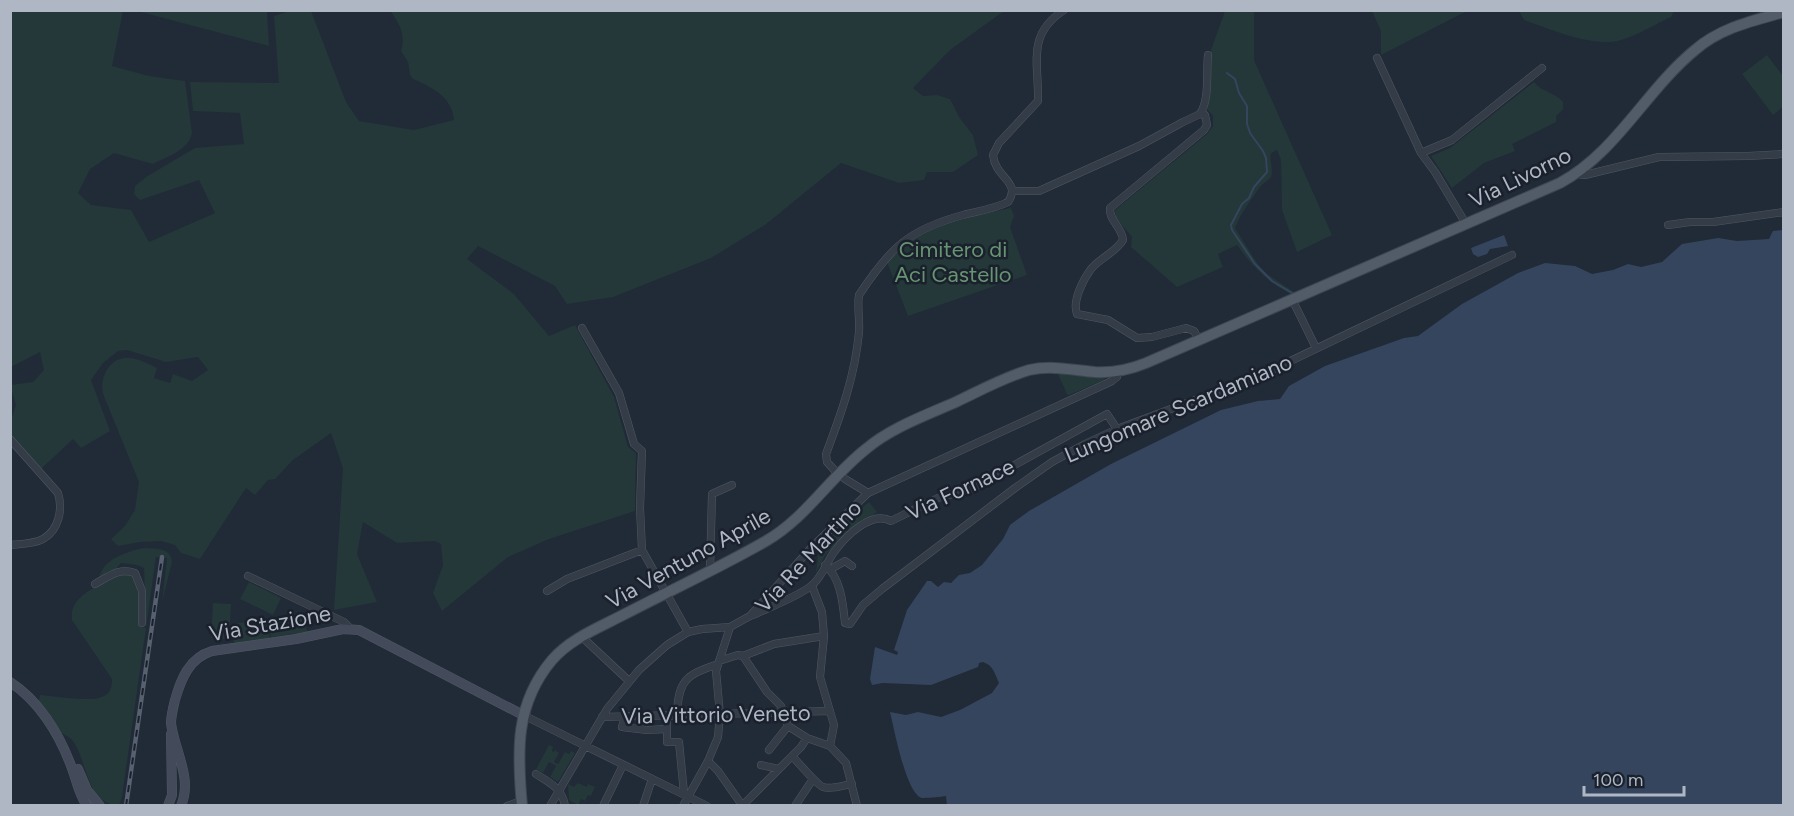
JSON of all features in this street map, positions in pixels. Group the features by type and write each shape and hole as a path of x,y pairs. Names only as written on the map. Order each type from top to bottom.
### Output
{"main road":[{"name":"Via Livorno","path":"1296,297 1576,174 1604,150 1695,49 1730,28 1784,12"},
{"name":"Via Ventuno Aprile","path":"522,803 519,738 523,715 547,667 565,648 711,571 782,530 842,477 867,447 885,436 1019,373 1054,366 1095,372 1118,371 1146,363 1296,297"},
{"name":"Via Stazione","path":"181,806 184,795 182,765 171,723 180,683 188,668 203,654 212,651 351,629 368,634 523,715"},
{"path":"10,682 28,696 73,758 87,790 100,806"},
{"path":"168,806 172,795 171,723"},
{"path":"64,747 79,791 87,806"}],"street":[{"path":"868,493 842,477 827,462 826,454 850,388 859,331 858,302 860,295 895,247 910,236 937,223 1001,206 1008,202 1013,191 1012,186 996,167 993,155 999,143 1038,101 1038,42 1045,26 1064,10"},
{"path":"1013,191 1039,191 1139,146 1200,114 1206,99 1208,55"},
{"path":"1377,58 1421,153 1436,172 1466,224"},
{"path":"1421,153 1452,140 1542,68"},
{"path":"1199,340 1194,331 1186,328 1152,337 1137,338 1108,320 1077,314 1075,309 1078,293 1091,270 1123,240 1123,235 1110,213 1110,208 1204,130 1207,120 1205,115 1200,114"},
{"path":"1576,174 1584,175 1659,157 1748,156 1784,153"},
{"path":"1668,225 1713,222 1784,212"},
{"name":"Lungomare Scardamiano","path":"828,567 842,595 845,623 850,624 863,605 882,589 1052,462 1117,429 1257,377 1512,255"},
{"path":"1296,297 1316,348"},
{"path":"582,328 619,393 634,444 642,451 640,508 642,550 688,632"},
{"name":"Via Re Martino","path":"683,806 686,794 708,761 718,737 720,714 716,670 730,627 750,616 812,548 868,493 1112,381 1118,371"},
{"name":"Via Fornace","path":"812,586 828,567 835,550 866,523 876,518 886,518 891,521 938,498 971,489 1107,414 1117,429"},
{"path":"10,440 58,493 61,502 60,514 51,533 42,540 10,545"},
{"path":"1043,448 1052,462"},
{"path":"711,571 712,494 732,485"},
{"path":"547,591 567,579 642,550"},
{"path":"828,567 844,561 852,566"},
{"path":"95,584 124,570 135,573 142,591 142,623"},
{"path":"248,576 344,622 351,629"},
{"path":"750,616 812,586 822,612 824,636 820,677 834,725 830,746"},
{"path":"550,806 602,717 629,681 667,645 688,632 730,627"},
{"path":"677,716 679,693 683,682 695,673 738,655 743,656 774,644 824,636"},
{"path":"582,637 629,681"},
{"path":"743,656 761,684 781,706 788,726 807,738 830,746 846,763 858,806"},
{"name":"Via Vittorio Veneto","path":"602,717 830,711"},
{"path":"523,715 707,806"},
{"path":"667,716 667,742 679,742 686,794"},
{"path":"626,717 621,727 646,730 667,729"},
{"path":"769,750 788,726"},
{"path":"708,761 742,805 807,738"},
{"path":"792,756 820,786 826,788 852,784"},
{"path":"603,806 623,765"},
{"path":"761,765 778,769"},
{"path":"536,774 559,789 564,796 565,806"},
{"path":"643,806 652,778"},
{"path":"795,806 813,779"},
{"path":"507,806 522,803"}],"green space":[{"path":"11,11 123,11 112,66 149,76 185,81 192,133 187,144 177,152 153,164 114,153 90,169 78,193 91,205 131,210 149,242 215,213 199,180 140,200 134,194 135,186 195,148 244,144 240,113 193,111 190,82 279,83 274,16 290,11 311,11 346,102 359,121 414,130 454,120 445,99 434,89 413,79 410,75 408,62 401,51 403,40 401,30 392,11 1004,11 950,50 913,88 923,96 937,95 950,99 959,117 973,135 978,155 953,172 927,172 924,180 899,183 841,163 765,225 711,258 613,297 567,304 555,286 478,246 467,259 514,294 549,336 575,325 614,397 628,447 636,453 635,511 549,539 508,557 442,611 433,593 443,565 441,544 435,541 397,543 363,522 357,554 377,602 334,610 343,468 331,433 293,460 275,479 268,480 255,495 246,488 200,559 181,553 175,545 161,541 118,546 111,539 125,526 135,510 139,482 103,394 105,375 117,360 130,358 157,368 154,378 170,383 173,374 192,381 208,370 198,357 166,362 127,350 118,351 103,363 91,380 110,431 81,448 73,439 41,469 11,434 11,420 16,405 10,385 33,382 44,370 40,352 11,367"},
{"path":"137,11 267,11 269,46"},
{"path":"1225,11 1254,11 1254,60 1332,235 1297,252 1282,210 1281,160 1277,150 1271,153 1271,177 1260,187 1235,228 1257,263 1267,274 1294,292 1291,294 1275,285 1261,273 1237,245 1218,254 1223,267 1177,287 1131,247 1132,237 1116,218 1115,210 1207,134 1213,126 1213,116 1207,109 1211,50"},
{"path":"1372,11 1467,11 1381,55 1381,31"},
{"path":"1519,11 1674,11 1671,17 1641,32 1617,41 1599,42 1577,38 1524,20"},
{"path":"1767,55 1783,76 1783,107 1773,115 1742,74"},
{"path":"1534,82 1563,102 1563,109 1556,116 1556,122 1512,144 1515,151 1484,163 1452,188 1431,156 1450,148"},
{"name":"Cimitero di Aci Castello","path":"1011,208 1014,216 1010,227 1027,275 908,316 887,262 905,245 932,230 971,217"},
{"path":"1057,372 1103,377 1106,379 1069,395"},
{"path":"869,502 877,512 851,530 844,522"},
{"path":"842,526 848,532 825,555 816,573 819,548"},
{"path":"144,548 166,551 172,562 162,602 167,558 156,557 146,628 144,568 121,563 115,570 99,577 111,561 123,554"},
{"path":"124,573 131,574 139,592 141,627 146,628 122,797 119,805 108,803 94,790 73,741 57,730 38,703 40,695 91,699 104,696 111,689 112,679 72,620 75,604 86,593 116,576"},
{"path":"249,582 281,598 273,615 240,599"},
{"path":"213,603 231,604 229,639 211,638"},
{"path":"304,613 307,632 271,637 268,619"},
{"path":"267,619 270,638 234,643 231,624"},
{"path":"549,745 553,747 552,751 559,753 554,762 558,764 565,752 575,753 558,782 550,777 556,766 549,762 543,773 536,769"},
{"path":"578,783 587,787 588,784 595,787 591,796 588,795 585,801 581,799 578,805 569,800 568,784 574,787"}],"water":[{"path":"1783,230 1783,805 947,806 946,796 922,798 916,794 906,773 890,712 906,715 918,712 941,717 992,693 999,683 995,673 983,662 979,663 978,667 931,685 883,683 872,685 870,679 875,647 897,655 898,652 894,650 907,610 927,581 931,581 938,587 944,582 951,583 959,575 970,573 982,565 1003,539 1010,525 1029,511 1111,464 1221,410 1258,401 1280,399 1289,386 1325,366 1404,338 1418,336 1462,304 1518,273 1545,263 1575,266 1592,274 1628,264 1641,267 1662,262 1682,244 1718,238 1737,241 1769,239 1773,231"},
{"path":"1504,235 1508,246 1490,249 1487,254 1478,257 1473,254 1471,248"}],"waterway":[{"path":"1227,73 1235,79 1239,93 1247,106 1247,124 1266,158 1267,172 1254,187 1249,198 1242,204 1231,225 1232,230 1255,264 1272,281 1292,293"}],"railway":[{"path":"126,806 162,557"}]}
